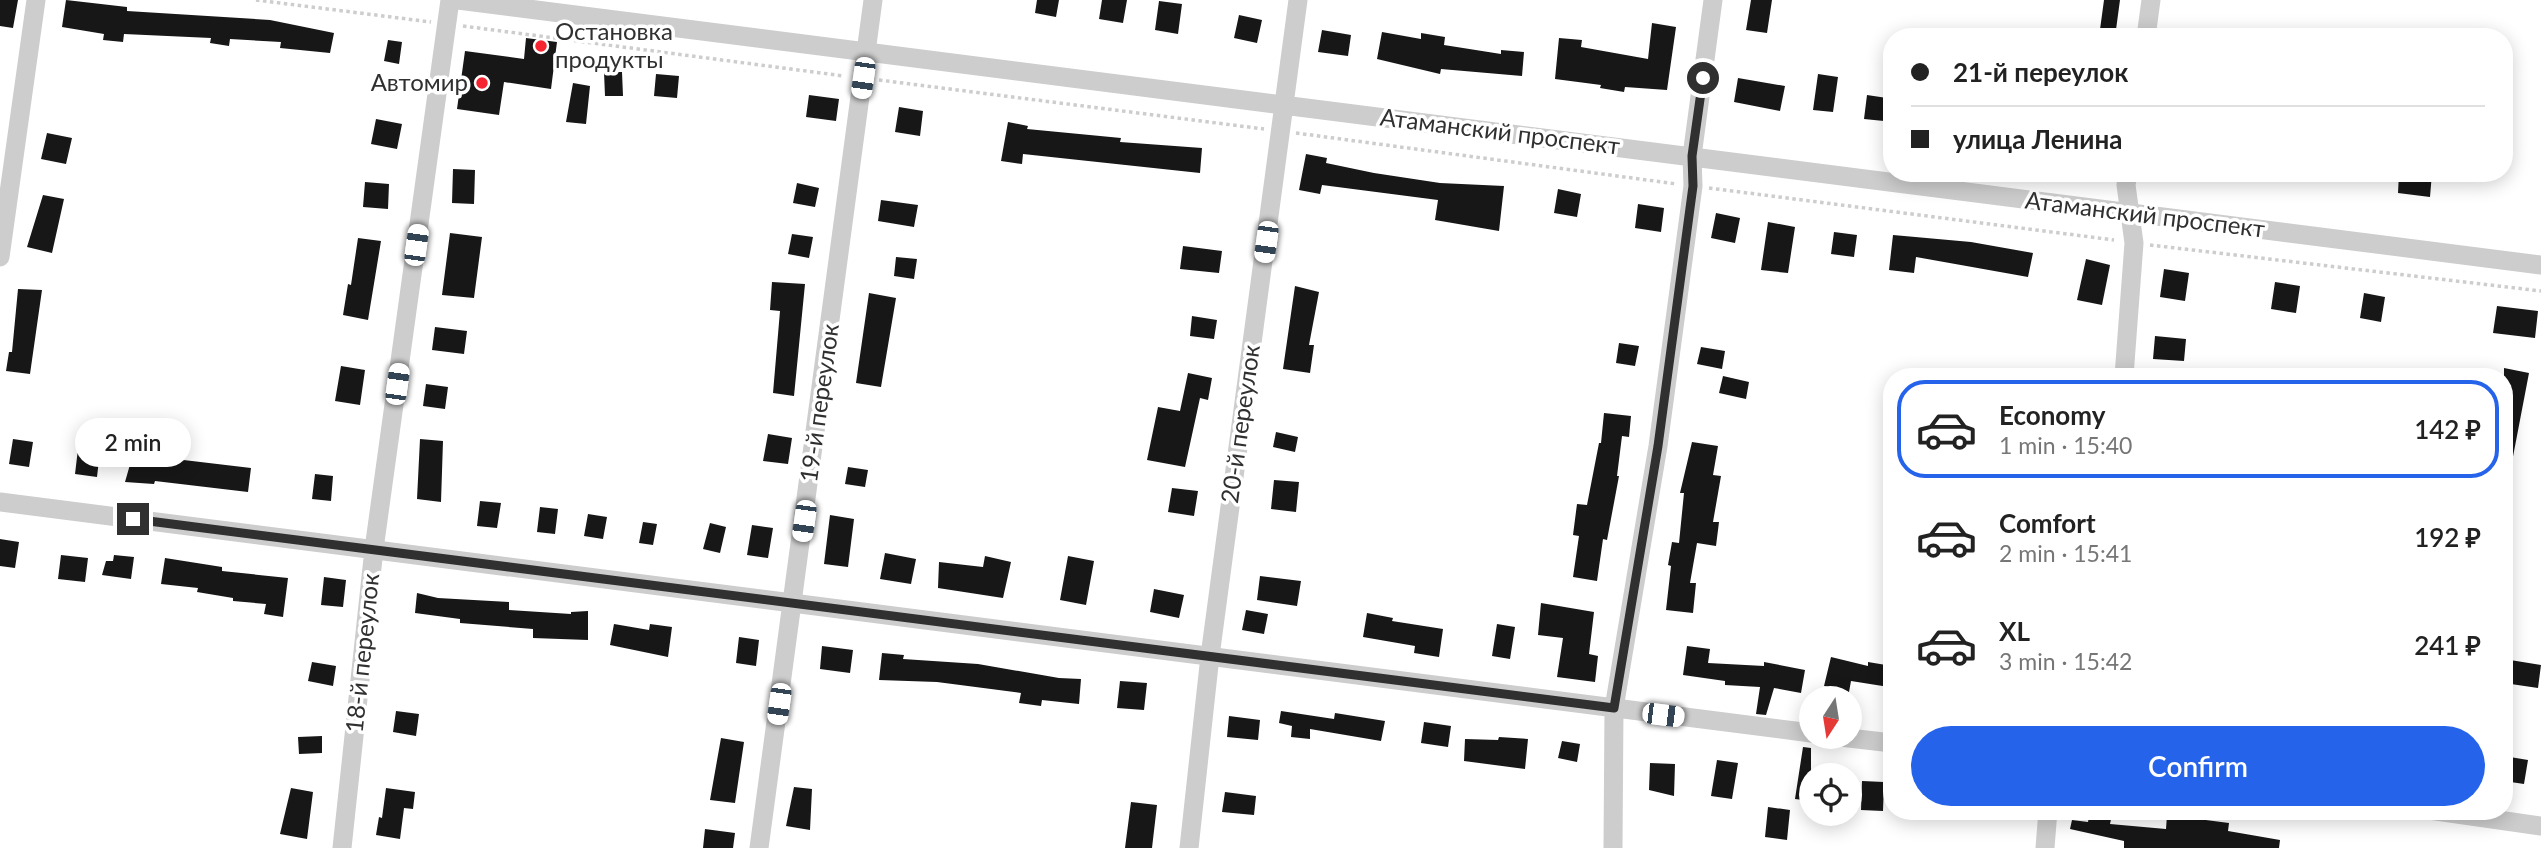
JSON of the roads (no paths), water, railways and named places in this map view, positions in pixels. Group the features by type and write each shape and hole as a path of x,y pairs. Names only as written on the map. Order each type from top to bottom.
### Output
{"street":[{"path":"0,257 36,0"},
{"name":"18-й переулок","path":"342,848 373,550 450,0"},
{"name":"Атаманский проспект","path":"458,0 1883,181"},
{"name":"19-й переулок","path":"758,848 873,0"},
{"name":"20-й переулок","path":"1189,848 1210,656 1298,0"},
{"path":"1614,848 1614,708 1658,446 1693,186 1692,156 1713,0"},
{"path":"2147,28 2151,0"},
{"name":"Атаманский проспект","path":"1892,182 2541,265"},
{"path":"2125,368 2134,243 2126,182"},
{"path":"0,502 1799,731"},
{"path":"1862,740 1883,742"},
{"path":"2045,848 2047,820"},
{"path":"2499,820 2541,826"}],"place":[{"name":"Остановка продукты","path":"541,46"},
{"name":"Автомир","path":"482,83"}]}
